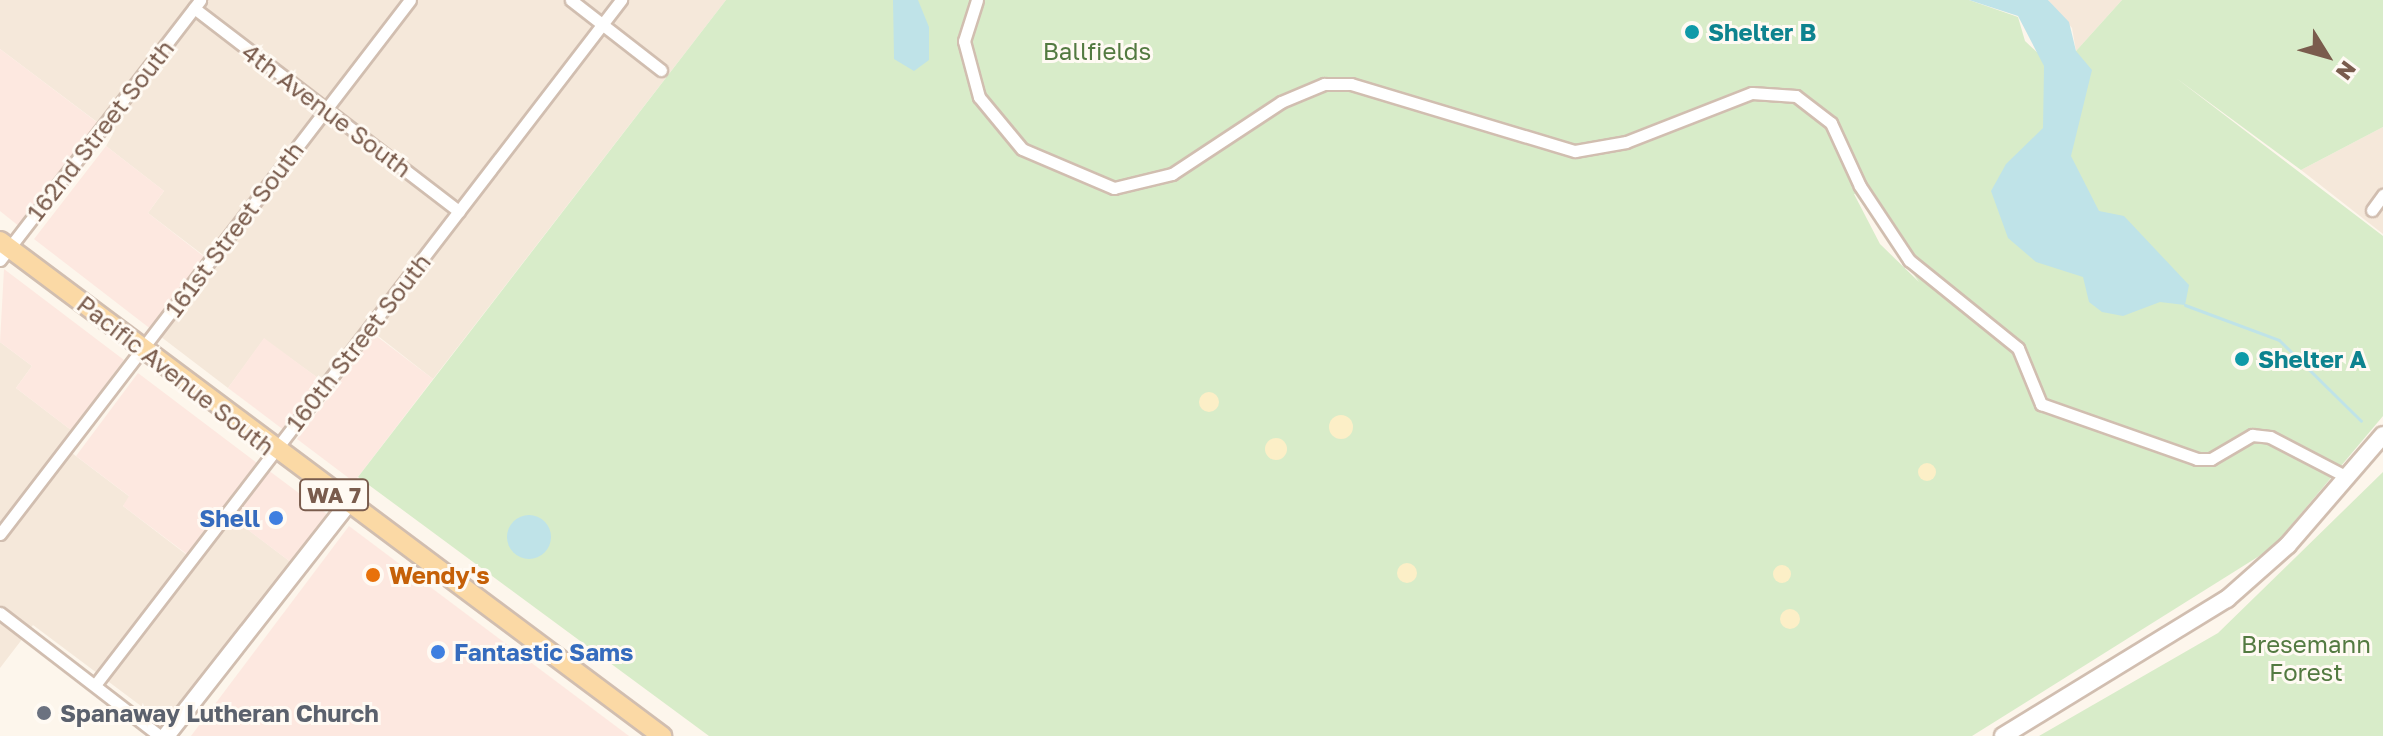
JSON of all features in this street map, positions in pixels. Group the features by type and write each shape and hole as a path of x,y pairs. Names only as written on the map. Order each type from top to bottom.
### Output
{"main road":[{"name":"Pacific Avenue South","path":"3,250 662,736"},
{"path":"2003,736 2227,599 2288,545 2383,435"},
{"path":"166,736 347,505"}],"street":[{"name":"161st Street South","path":"0,534 410,0"},
{"path":"571,0 661,70"},
{"name":"160th Street South","path":"95,685 621,0"},
{"path":"977,0 964,41 979,97 1022,149 1114,188 1172,174 1281,102 1324,84 1351,84 1575,151 1626,142 1752,93 1788,93 1831,123 1860,186 1909,260 2018,348 2041,404 2197,459 2211,459 2252,435 2270,437 2347,477"},
{"name":"4th Avenue South","path":"197,4 325,111 459,211"},
{"name":"162nd Street South","path":"3,250 197,4"},
{"path":"2372,210 2383,195"},
{"path":"0,613 160,736"}],"shaded area":[{"path":"0,0 726,0 433,379 364,325 322,381 264,339 228,388 152,330 207,258 148,213 164,191 106,146 113,134 0,49"},
{"path":"2048,0 2122,0 2076,51 2072,28"},
{"path":"0,49 98,123 20,227 0,211"},
{"path":"2383,127 2383,234 2301,170"},
{"path":"106,146 164,191 148,213 207,259 152,330 34,239"},
{"path":"4,269 124,360 71,430 16,388 32,366 0,342"},
{"path":"375,335 433,379 354,482 297,439"},
{"path":"264,338 322,381 285,431 228,388"},
{"path":"0,342 32,366 16,388 71,430 60,444 130,497 123,506 187,555 222,510 292,563 165,724 33,625 0,668"},
{"path":"138,373 257,463 188,555 123,506 129,496 76,456"},
{"path":"268,470 327,514 292,563 232,518"},
{"path":"349,526 629,736 191,736"}],"green space":[{"name":"Ballfields","path":"726,0 1969,0 2018,17 2025,41 2041,56 2076,51 2122,0 2383,0 2383,127 2301,170 2176,78 2383,236 2383,416 2272,548 1972,736 709,736 358,477","holes":["1855,194 1919,282 1880,244"]},
{"name":"Bresemann Forest","path":"2383,472 2383,736 2039,736 2218,633"}],"sand":[{"path":"1209,392 1216,395 1219,402 1216,409 1209,412 1202,409 1199,402 1202,395"},
{"path":"1341,415 1350,418 1353,427 1350,436 1341,439 1332,436 1329,427 1332,418"},
{"path":"1276,438 1284,441 1287,449 1284,457 1276,460 1268,457 1265,449 1268,441"},
{"path":"1923,463 1931,463 1936,472 1934,479 1923,481 1918,476 1918,468"},
{"path":"1407,563 1414,566 1417,573 1414,580 1407,583 1400,580 1397,573 1400,566"},
{"path":"1782,565 1791,574 1782,583 1773,574"},
{"path":"1790,609 1797,612 1800,619 1797,626 1790,629 1783,626 1780,619 1783,612"}],"water":[{"path":"893,0 918,0 929,27 929,60 914,71 894,59"},
{"path":"1969,0 2048,0 2069,22 2076,51 2092,70 2071,156 2099,211 2124,216 2189,285 2185,305 2160,302 2123,316 2102,312 2089,302 2083,277 2036,262 2008,238 1991,191 2006,164 2043,128 2044,66 2018,16"},
{"path":"529,515 544,522 551,537 544,552 529,559 514,552 507,537 514,522"}],"waterway":[{"path":"2185,305 2279,340 2361,421"}],"place":[{"name":"Shelter B","path":"1692,32"},
{"name":"Shelter A","path":"2242,359"},
{"name":"Shell","path":"276,518"},
{"name":"Wendy's","path":"373,575"},
{"name":"Fantastic Sams","path":"438,652"},
{"name":"Spanaway Lutheran Church","path":"44,713"}]}
